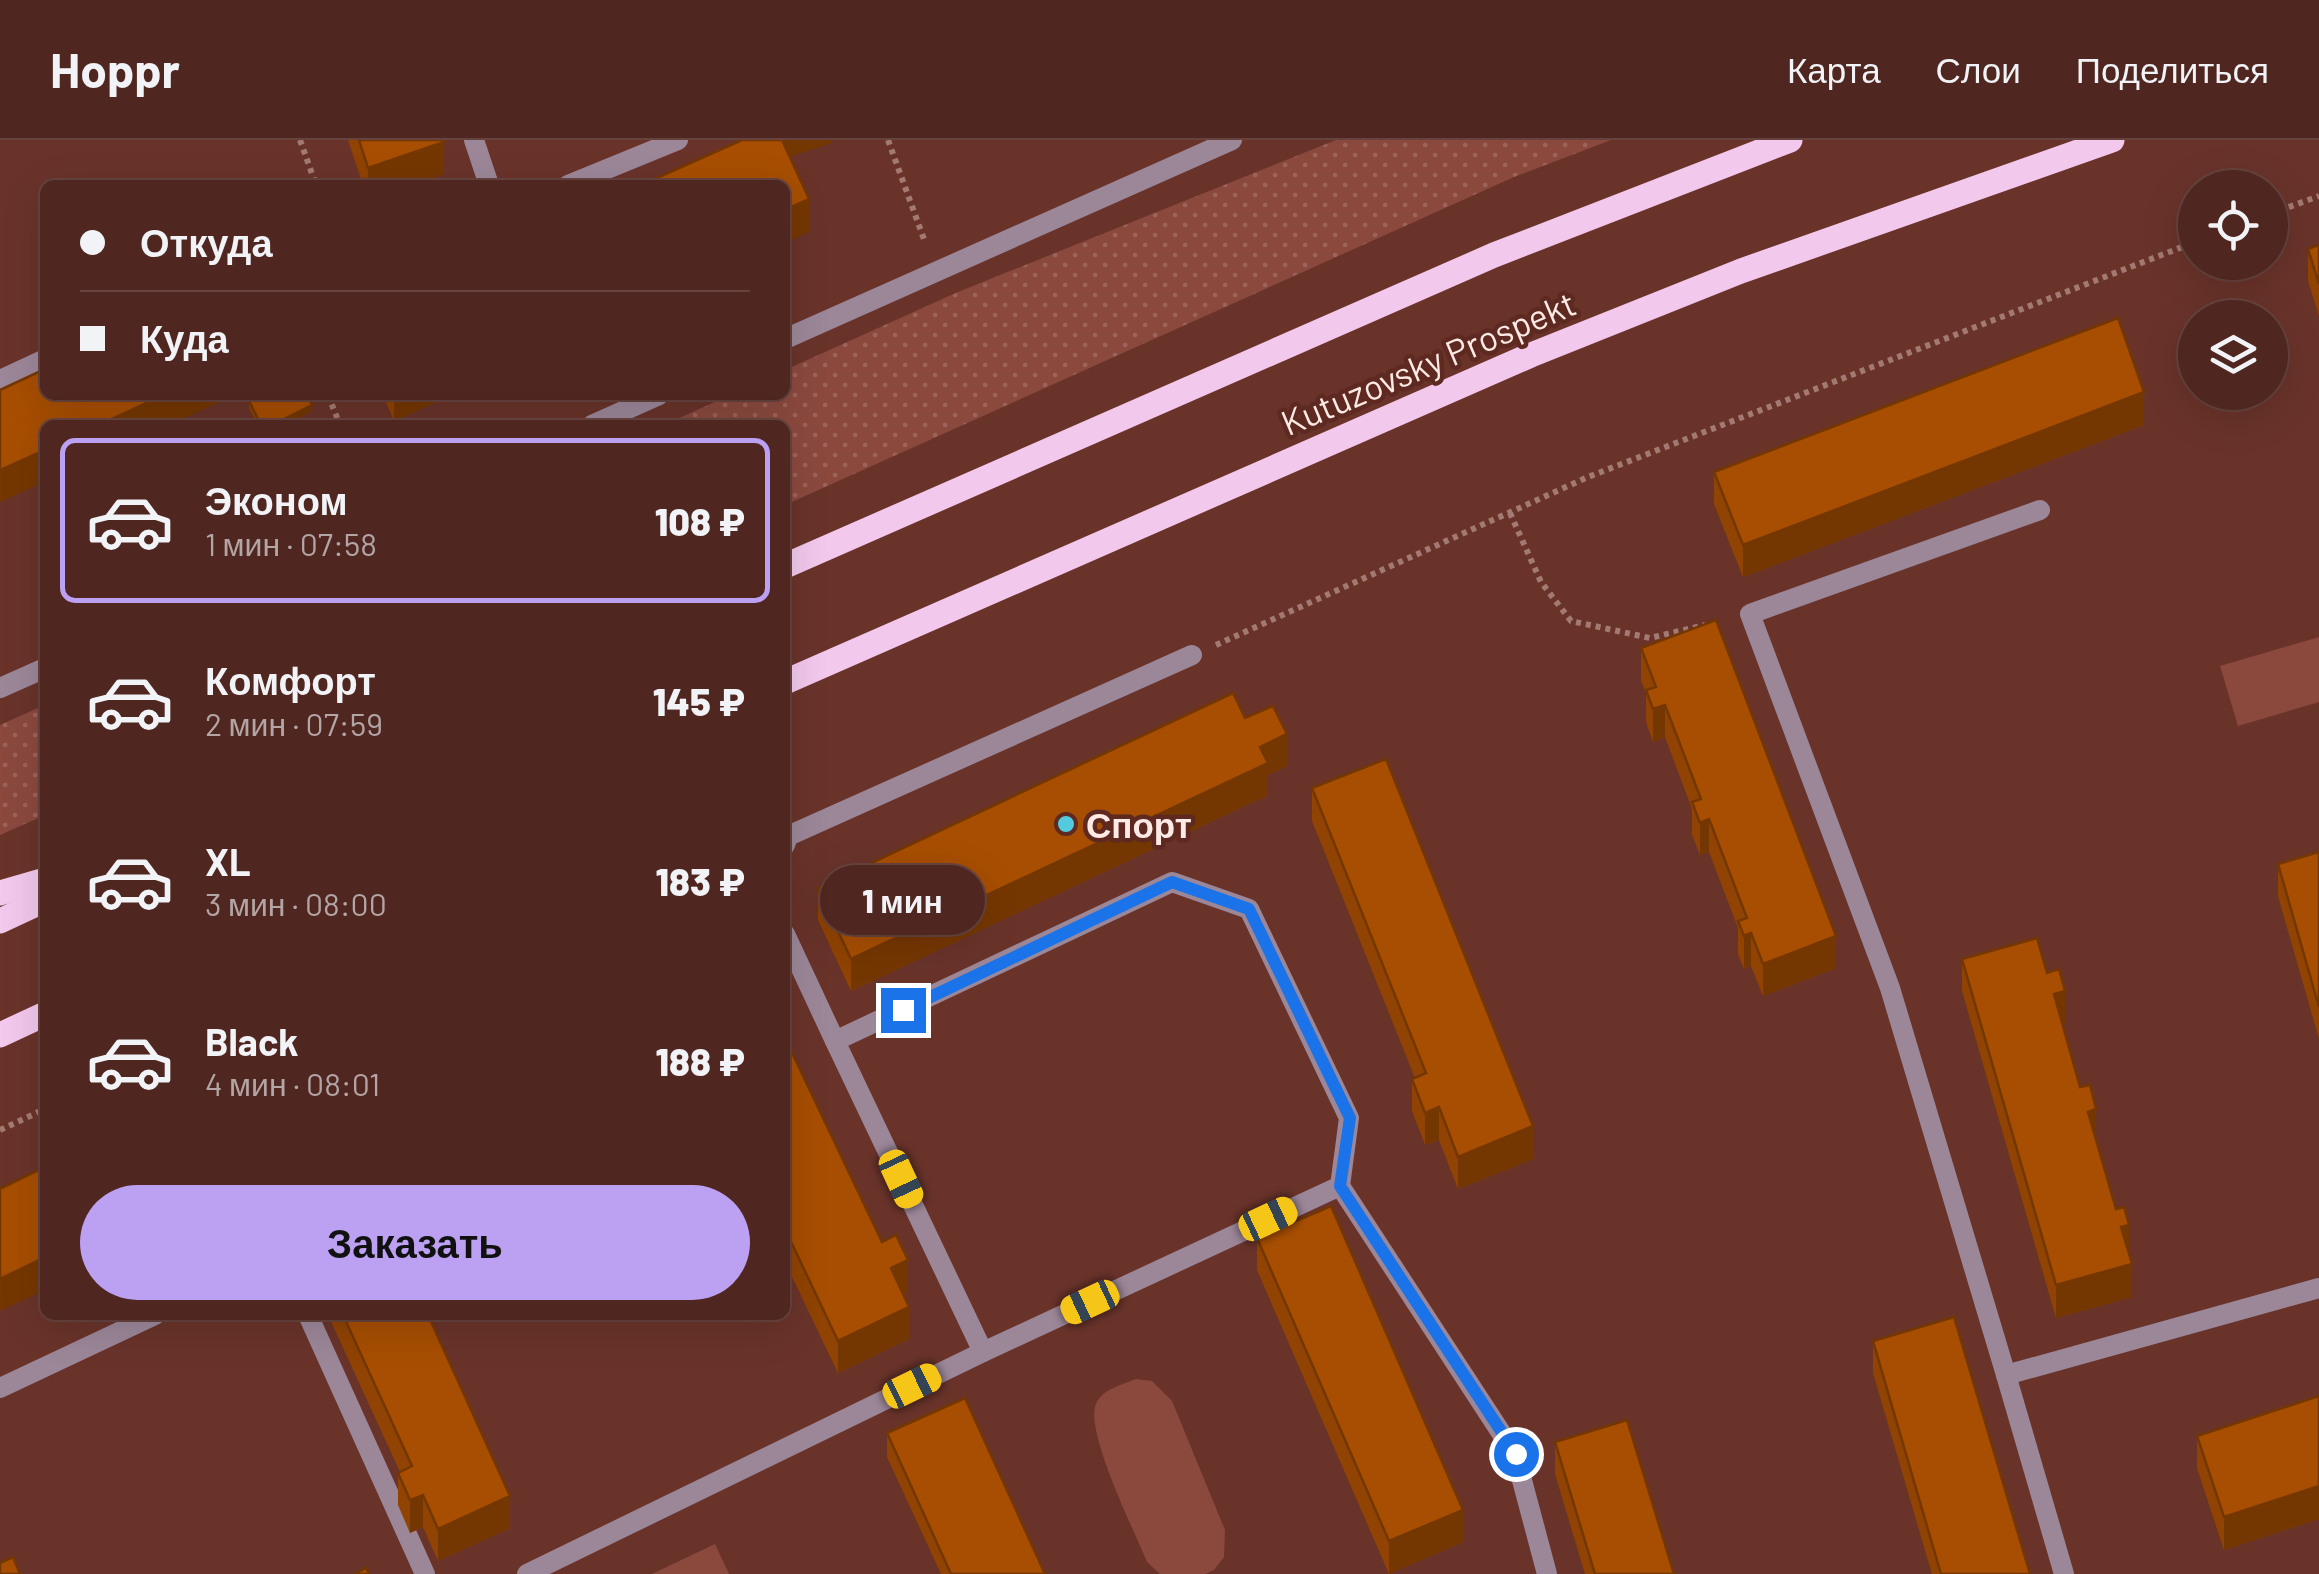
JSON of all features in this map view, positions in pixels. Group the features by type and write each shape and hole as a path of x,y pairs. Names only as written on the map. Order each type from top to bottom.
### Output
{"main road":[{"name":"Kutuzovsky Prospekt","path":"790,564 1494,255 1790,140"},
{"name":"Kutuzovsky Prospekt","path":"790,680 1530,355 1741,270 2112,140"},
{"path":"0,893 40,881"},
{"path":"0,920 40,902"},
{"path":"0,1034 40,1016"}],"lane":[{"path":"474,140 487,180"},
{"path":"580,180 678,140"},
{"path":"790,336 1232,140"},
{"path":"0,380 40,361"},
{"path":"603,420 648,400"},
{"path":"2040,510 1750,614 1890,988 2064,1574"},
{"path":"790,835 1192,655"},
{"path":"0,688 40,670"},
{"path":"836,1041 1172,882 1249,909 1350,1118 1340,1186 1516,1454 1547,1574"},
{"path":"790,944 983,1352"},
{"path":"527,1574 983,1352 1340,1186"},
{"path":"2006,1375 2319,1288"},
{"path":"0,1388 144,1320"},
{"path":"310,1320 425,1574"}],"path":[{"path":"300,140 314,180"},
{"path":"888,140 936,271"},
{"path":"2288,207 2319,196"},
{"path":"1192,655 1588,477 2178,249"},
{"path":"1510,512 1541,582 1571,620 1650,638 1750,614"},
{"path":"0,1130 40,1111"}],"shaded area":[{"path":"1336,140 1611,140 1514,177 790,503 790,420 675,420 719,400 790,400 790,368 958,292"},
{"path":"2319,637 2319,702 2238,726 2220,666"},
{"path":"40,707 40,817 0,835 0,725"},
{"path":"1136,1379 1152,1381 1172,1401 1225,1530 1224,1557 1214,1570 1205,1574 1160,1574 1147,1562 1104,1458 1094,1417 1096,1404 1108,1391"},
{"path":"715,1544 729,1574 652,1574"}],"building":[{"path":"359,140 444,140 444,142 368,168"},
{"path":"742,140 782,140 809,199 790,208 790,180 652,180"},
{"path":"2319,245 2319,284 2308,249"},
{"path":"2118,318 2144,392 1743,545 1714,472"},
{"path":"40,371 40,400 153,400 110,420 40,420 40,452 0,470 0,390"},
{"path":"310,400 312,405 282,420 258,420 249,401"},
{"path":"1716,620 1836,936 1763,964 1751,933 1744,936 1738,921 1747,918 1709,819 1700,823 1692,802 1701,799 1665,705 1653,709 1646,690 1656,687 1641,648"},
{"path":"1233,693 1245,718 1273,706 1287,734 1260,747 1268,763 851,959 818,888"},
{"path":"1386,759 1533,1126 1458,1157 1439,1107 1425,1113 1412,1079 1426,1073 1312,788"},
{"path":"2319,852 2319,1007 2278,864"},
{"path":"2037,938 2047,973 2059,969 2065,991 2054,994 2080,1087 2090,1085 2096,1109 2088,1112 2116,1209 2124,1207 2129,1225 2121,1227 2132,1264 2056,1285 1962,959"},
{"path":"790,1049 882,1242 896,1235 908,1260 891,1268 909,1307 838,1341 790,1240"},
{"path":"40,1169 40,1259 0,1279 0,1189"},
{"path":"1331,1206 1463,1510 1389,1541 1257,1238"},
{"path":"1954,1317 2030,1574 1941,1574 1873,1341"},
{"path":"345,1320 430,1320 510,1496 438,1529 423,1495 410,1500 398,1473 412,1466"},
{"path":"2319,1396 2319,1486 2224,1517 2197,1436"},
{"path":"965,1398 1045,1574 951,1574 887,1433"},
{"path":"1627,1420 1674,1574 1595,1574 1555,1442"},
{"path":"13,1557 20,1574 0,1574 0,1563"}],"place":[{"name":"Спорт","path":"1066,824"}],"route":[{"path":"903,1010 1172,882 1249,909 1350,1118 1340,1186 1516,1454"}]}
